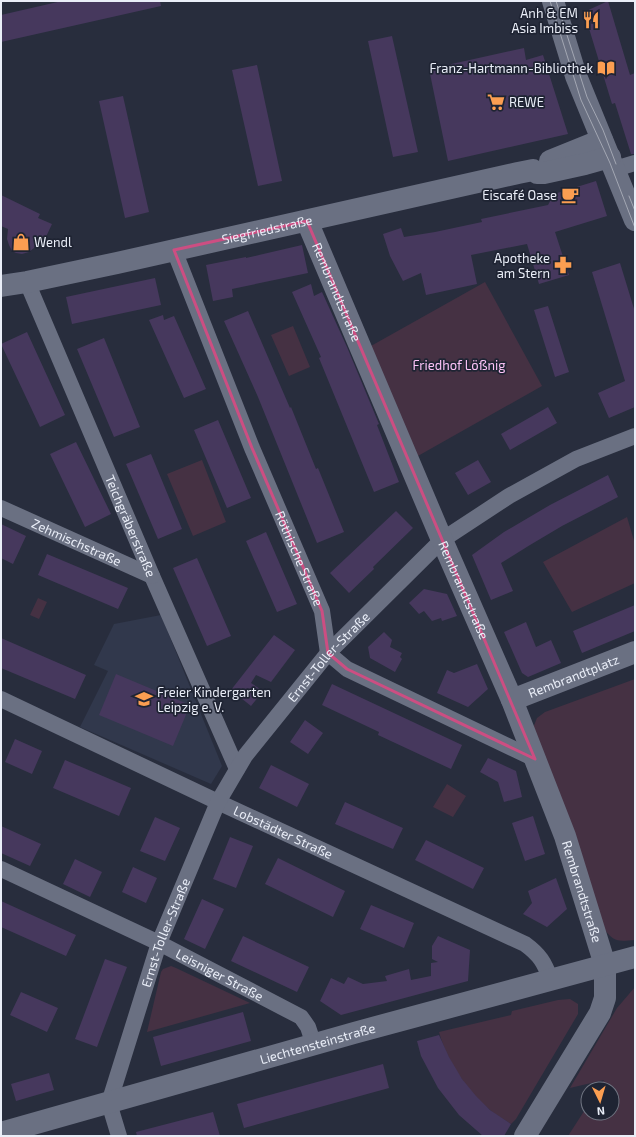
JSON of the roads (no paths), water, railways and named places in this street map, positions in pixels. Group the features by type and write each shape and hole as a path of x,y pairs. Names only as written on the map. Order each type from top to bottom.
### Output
{"street":[{"path":"553,1 576,76 615,157 635,220"},
{"name":"Siegfriedstraße","path":"1,286 27,282 174,250 533,170 540,163 615,157"},
{"name":"Rembrandtstraße","path":"307,220 442,540 512,700 565,836 605,964 605,998 600,1013 525,1136"},
{"name":"Röthische Straße","path":"174,250 252,448 322,611 328,653"},
{"name":"Teichgräberstraße","path":"27,282 152,576 238,769"},
{"name":"Ernst-Toller-Straße","path":"109,1103 160,943 218,802 244,756 328,653 442,540 509,496 576,459 635,436"},
{"name":"Zehmischstraße","path":"1,508 152,576"},
{"name":"Rembrandtplatz","path":"512,700 635,652"},
{"path":"328,653 347,669 535,759"},
{"name":"Lobstädter Straße","path":"1,699 218,802 525,944 536,952 544,961 551,980"},
{"name":"Leisniger Straße","path":"1,869 160,943 301,1017 308,1027 314,1045"},
{"name":"Liechtensteinstraße","path":"1,1133 605,964 635,957"},
{"path":"109,1103 119,1136"}],"tram line":[{"path":"550,1 581,100 610,163 635,228"},
{"path":"556,1 587,97 603,130 616,164"},
{"path":"629,196 635,211"}],"place":[{"name":"Anh & EM Asia Imbiss","path":"591,20"},
{"name":"Franz-Hartmann-Bibliothek","path":"606,68"},
{"name":"REWE","path":"496,102"},
{"name":"Eiscafé Oase","path":"570,195"},
{"name":"Wendl","path":"21,242"},
{"name":"Apotheke am Stern","path":"563,265"},
{"name":"Freier Kindergarten Leipzig e. V.","path":"144,699"}],"park label":[{"name":"Friedhof Lößnig","path":"459,365"}]}
